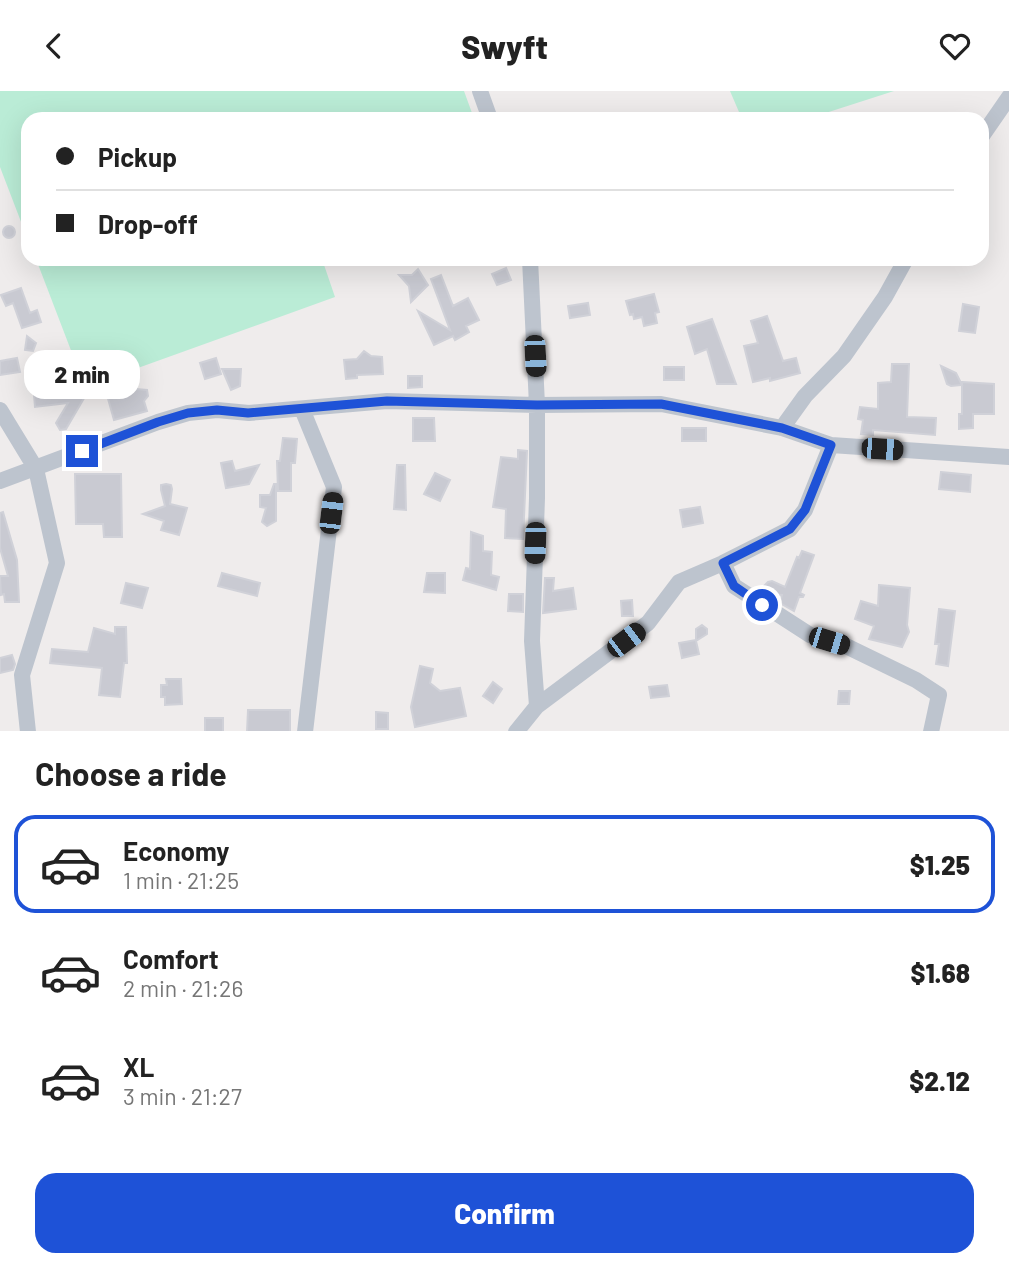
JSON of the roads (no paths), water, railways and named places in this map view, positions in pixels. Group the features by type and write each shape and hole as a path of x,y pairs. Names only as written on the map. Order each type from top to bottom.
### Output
{"street":[{"path":"480,91 488,112"},
{"path":"989,126 1009,97"},
{"path":"530,266 537,405 537,498 531,641 537,706"},
{"path":"782,428 805,396 844,356 902,266"},
{"path":"0,481 188,413 217,410 248,413 387,401 537,405 661,404 782,428 831,445 1009,457"},
{"path":"302,409 334,487 305,731"},
{"path":"0,410 36,469 57,563 22,675 28,731"},
{"path":"516,731 537,706 648,623 679,582 790,529 805,510 831,445"},
{"path":"723,563 734,586 810,635 848,647 916,680 939,695 931,731"}]}
